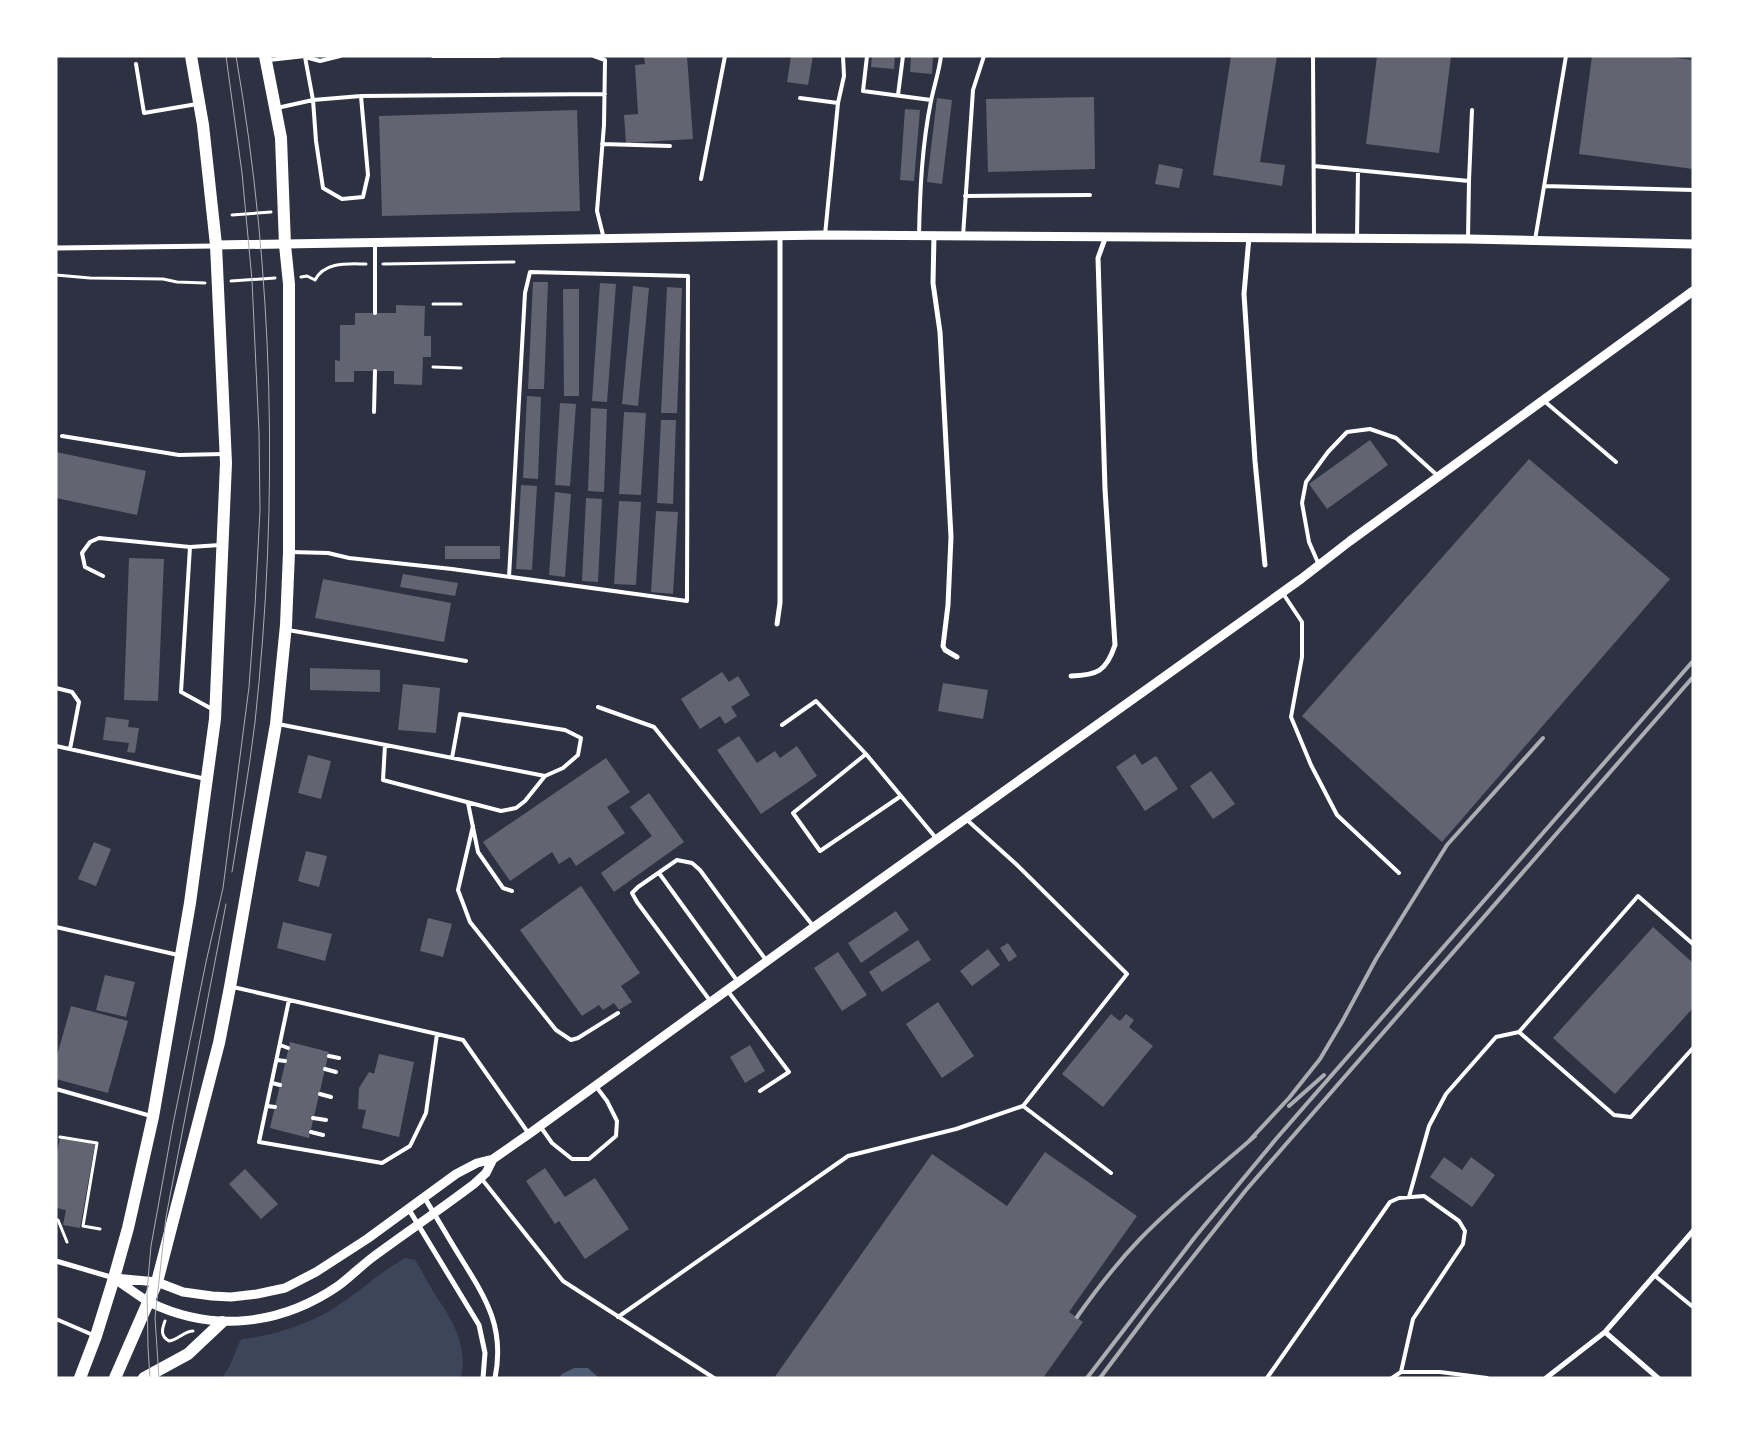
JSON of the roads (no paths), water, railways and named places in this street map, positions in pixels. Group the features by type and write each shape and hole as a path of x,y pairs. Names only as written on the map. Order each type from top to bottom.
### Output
{"main road":[{"path":"80,1378 96,1336 128,1228 153,1117 181,956 208,780 216,711 226,454 216,246 203,125 191,56"},
{"path":"115,1378 157,1282 219,1043 276,724 286,630 289,552 289,284 285,245 281,138 266,58"},
{"path":"144,1378 188,1354 222,1322"}],"street":[{"path":"777,624 780,603 780,235"},
{"path":"56,248 780,235 1106,235 1535,240 1693,244"},
{"path":"934,235 933,283 940,332 951,537 948,605 943,646 945,650 956,657"},
{"path":"1071,676 1090,676 1098,672 1105,665 1115,645 1105,489 1098,258 1106,235"},
{"path":"1249,237 1244,294 1255,461 1266,565"},
{"path":"56,1260 114,1278 157,1282 183,1292 232,1297 285,1288 316,1272 367,1239 466,1168 493,1159 529,1134 814,927 1282,592 1693,291"},
{"path":"114,1278 149,1302 175,1312 222,1322 269,1317 293,1310 316,1299 338,1285 434,1214 481,1178 490,1168 493,1159"},
{"path":"424,1197 482,1290 490,1308 498,1342 495,1378"},
{"path":"408,1208 479,1325 485,1353 483,1378"},
{"path":"1546,1378 1605,1332 1693,1231"},
{"path":"1605,1332 1658,1378"}],"lane":[{"path":"266,58 305,57 320,61 340,56"},
{"path":"433,56 498,56"},
{"path":"594,56 605,60"},
{"path":"605,60 611,56"},
{"path":"701,179 725,56"},
{"path":"824,235 838,103 844,76 843,56"},
{"path":"867,56 863,91 931,100"},
{"path":"898,95 903,56"},
{"path":"919,235 920,182 931,100 941,56"},
{"path":"963,236 973,90 984,56"},
{"path":"1313,56 1314,238"},
{"path":"1535,240 1566,56"},
{"path":"305,57 313,100 322,188 342,199 364,198 368,175 361,96"},
{"path":"604,239 597,211 605,94 605,60"},
{"path":"136,64 144,113 199,104"},
{"path":"276,108 313,100 361,96 605,94"},
{"path":"800,98 838,103"},
{"path":"1468,239 1472,110"},
{"path":"602,144 670,146"},
{"path":"1314,166 1469,181"},
{"path":"1357,238 1358,170"},
{"path":"1544,186 1693,190"},
{"path":"966,196 1090,195"},
{"path":"375,313 376,243"},
{"path":"289,552 328,553 349,558 452,568 509,577 687,601 688,276 530,272 525,293 509,577"},
{"path":"374,412 375,371"},
{"path":"1543,400 1616,462"},
{"path":"1319,565 1309,542 1302,503 1306,482 1328,452 1348,432 1370,429 1396,438 1439,476"},
{"path":"62,436 179,455 226,454"},
{"path":"103,576 85,567 82,553 90,542 99,538 190,547 222,544"},
{"path":"190,547 181,692 216,711"},
{"path":"1282,592 1302,622 1302,657 1291,717 1308,757 1337,815 1399,873"},
{"path":"286,630 466,662"},
{"path":"56,688 72,692 79,702 70,749"},
{"path":"782,725 816,700 866,754 938,840"},
{"path":"598,707 654,728 814,927"},
{"path":"385,745 383,780 501,811 516,808 525,801 545,776 563,768 578,755 581,738 565,730 460,714 452,758"},
{"path":"276,724 545,776"},
{"path":"56,746 208,780"},
{"path":"866,754 794,812 820,851 901,796"},
{"path":"468,803 478,852 503,888 512,891"},
{"path":"618,1317 848,1156 956,1129 1023,1106 1127,974 1016,864 966,819"},
{"path":"473,826 458,890 470,922 556,1030 571,1040 578,1038 618,1013"},
{"path":"711,1002 637,902 632,893 638,886 677,860 692,863 700,870 767,961"},
{"path":"659,873 738,982"},
{"path":"1409,1197 1429,1126 1446,1094 1496,1037 1519,1032 1638,896 1693,944"},
{"path":"56,927 181,956"},
{"path":"230,987 463,1040 529,1134"},
{"path":"727,990 789,1072 760,1091"},
{"path":"289,1000 259,1142 382,1163 410,1146 426,1113 437,1034"},
{"path":"1519,1032 1614,1115 1631,1117 1693,1048"},
{"path":"280,1046 288,1048"},
{"path":"328,1056 339,1058"},
{"path":"277,1060 285,1061"},
{"path":"325,1070 336,1072"},
{"path":"272,1083 280,1085"},
{"path":"540,1126 552,1143 572,1159 589,1159 616,1136 617,1121 607,1102 595,1086"},
{"path":"56,1089 153,1117"},
{"path":"320,1094 331,1097"},
{"path":"267,1106 275,1107"},
{"path":"1023,1106 1111,1173"},
{"path":"313,1118 326,1120"},
{"path":"264,1121 271,1123"},
{"path":"311,1132 323,1135"},
{"path":"481,1178 563,1281 714,1378"},
{"path":"1266,1378 1390,1202 1399,1198 1424,1196 1459,1222 1465,1231 1463,1244 1413,1319 1401,1372"},
{"path":"1654,1275 1693,1307"},
{"path":"56,1319 96,1336"},
{"path":"1392,1378 1401,1372 1440,1372 1488,1378"}],"tram line":[{"path":"150,1378 147,1291 151,1246 173,1124 223,888 249,687 255,606 260,510 259,433 252,280 242,173 226,56"},
{"path":"232,872 255,722 263,639 270,472 269,388 265,305 249,138 236,56"},
{"path":"159,1378 155,1318 166,1217 226,904"}],"railway":[{"path":"1087,1378 1195,1237 1276,1139 1693,661"},
{"path":"1100,1378 1246,1190 1693,677"},
{"path":"1249,1141 1289,1098 1320,1059 1376,959 1447,845 1543,738"},
{"path":"1289,1106 1324,1075"},
{"path":"1077,1317 1107,1277 1140,1239 1182,1199 1255,1136"}]}
